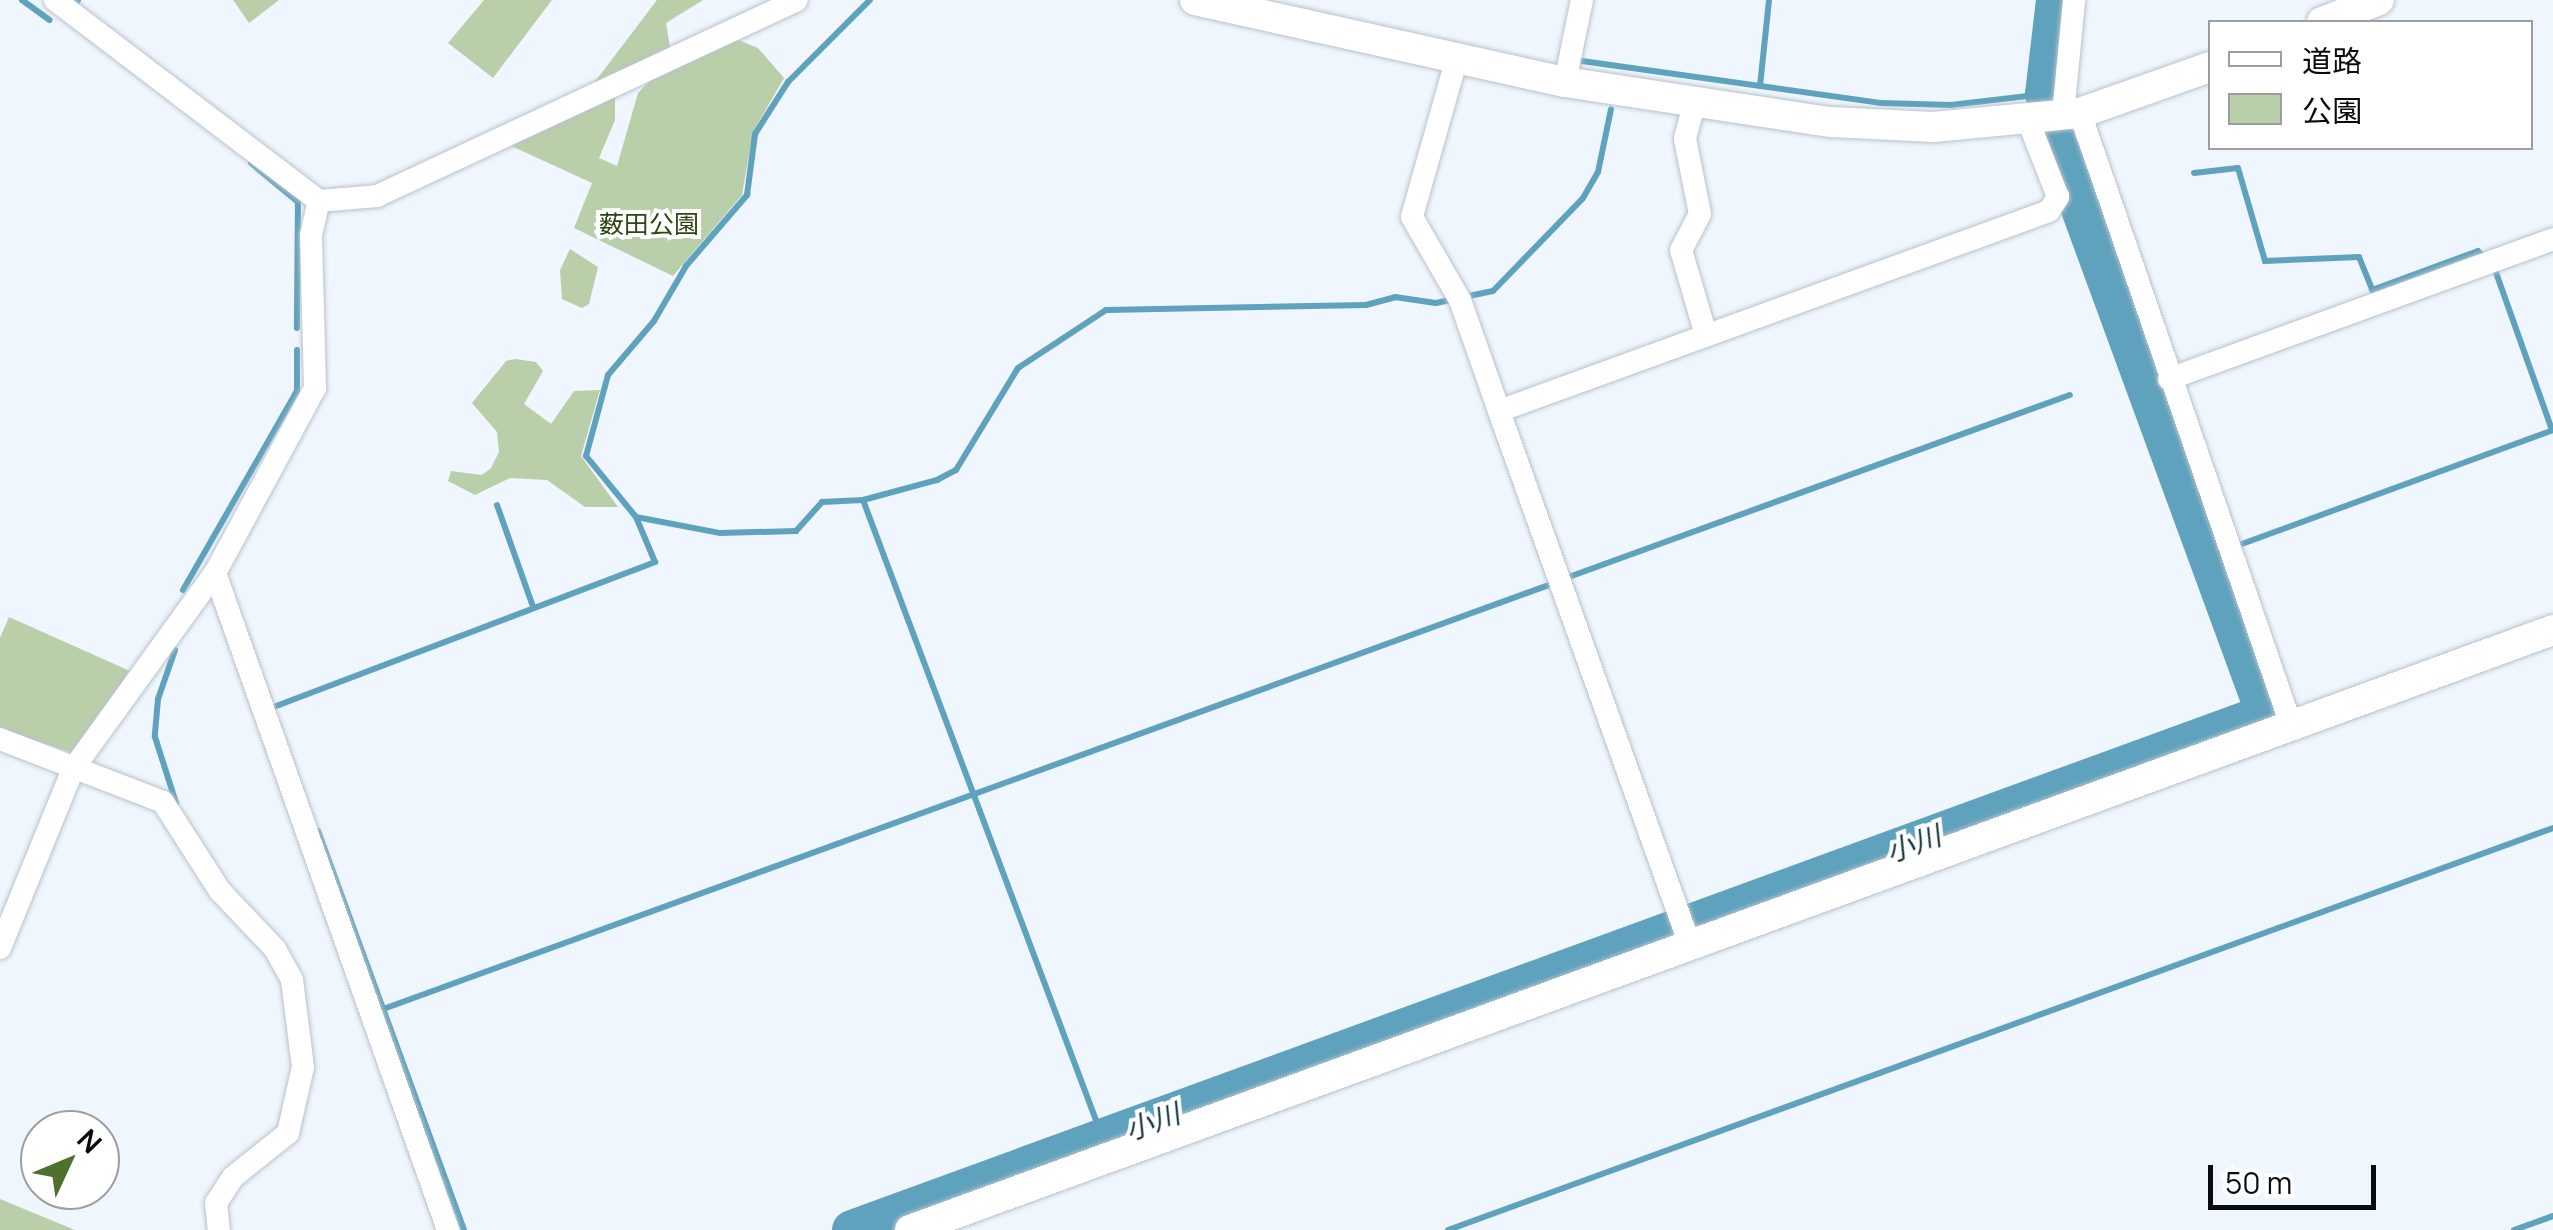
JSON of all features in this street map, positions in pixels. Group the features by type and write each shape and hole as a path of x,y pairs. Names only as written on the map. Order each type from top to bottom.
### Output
{"street":[{"path":"55,0 319,201 377,196 797,0"},
{"path":"1195,0 1456,61 1565,82 1831,122 1933,127 2053,116 2208,68"},
{"path":"1565,82 1582,0"},
{"path":"1499,411 2049,210 2058,197 2053,116 2074,0"},
{"path":"2327,20 2378,0"},
{"path":"1456,61 1412,217 1460,300 1691,948"},
{"path":"1695,101 1685,139 1700,214 1682,250 1706,334"},
{"path":"2053,116 2169,378 2291,726"},
{"path":"0,948 73,769 214,573 315,388 311,235 319,201"},
{"path":"2169,378 2553,239"},
{"path":"214,573 448,1230"},
{"path":"910,1230 1691,948 2553,630"},
{"path":"0,739 163,802 220,891 275,949 292,980 303,1067 288,1133 233,1176 216,1203 220,1230"}],"green space":[{"path":"233,0 279,0 249,23"},
{"path":"484,0 552,0 493,78 448,43"},
{"path":"657,0 703,0 666,23 670,47 663,54 591,87"},
{"name":"薮田公園","path":"733,38 758,48 784,78 753,132 742,195 673,276 574,228 592,183 507,144 615,96 615,120 599,158 617,166 638,93 654,76"},
{"path":"570,249 598,267 589,304 582,308 562,299 560,270"},
{"path":"506,361 536,362 543,371 524,404 551,424 574,391 600,390 581,456 618,507 585,507 547,480 510,478 475,495 448,481 451,471 482,475 491,468 499,452 497,432 472,403"},
{"path":"9,617 130,671 73,753 0,729 0,638"},
{"path":"0,1199 75,1230 0,1230"}],"waterway":[{"path":"22,0 50,20"},
{"path":"271,708 655,562 636,517 586,456 608,375 654,321 686,266 747,195 755,134 788,82 870,0"},
{"path":"1760,86 1769,0"},
{"name":"小川","path":"852,1230 2266,714 2056,141 2045,94 2056,0"},
{"path":"1582,61 1880,103 1951,105 2045,94"},
{"path":"636,517 720,533 796,531 822,502 863,500 937,480 956,470 1018,368 1106,310 1366,305 1395,297 1436,303 1493,291 1583,198 1598,172 1611,109"},
{"path":"251,163 298,202 297,328"},
{"path":"2194,173 2238,168 2265,261 2359,257 2372,290 2478,251 2485,258"},
{"path":"2494,267 2552,430"},
{"path":"183,590 297,391 297,350"},
{"path":"1566,578 2070,395"},
{"path":"2209,556 2553,430"},
{"path":"863,500 1103,1139"},
{"path":"497,505 532,604"},
{"path":"386,1008 1554,583"},
{"path":"175,650 158,699 155,737 176,803"},
{"path":"1448,1230 2553,828"},
{"path":"318,831 464,1230"},
{"path":"2514,1230 2553,1216"}]}
